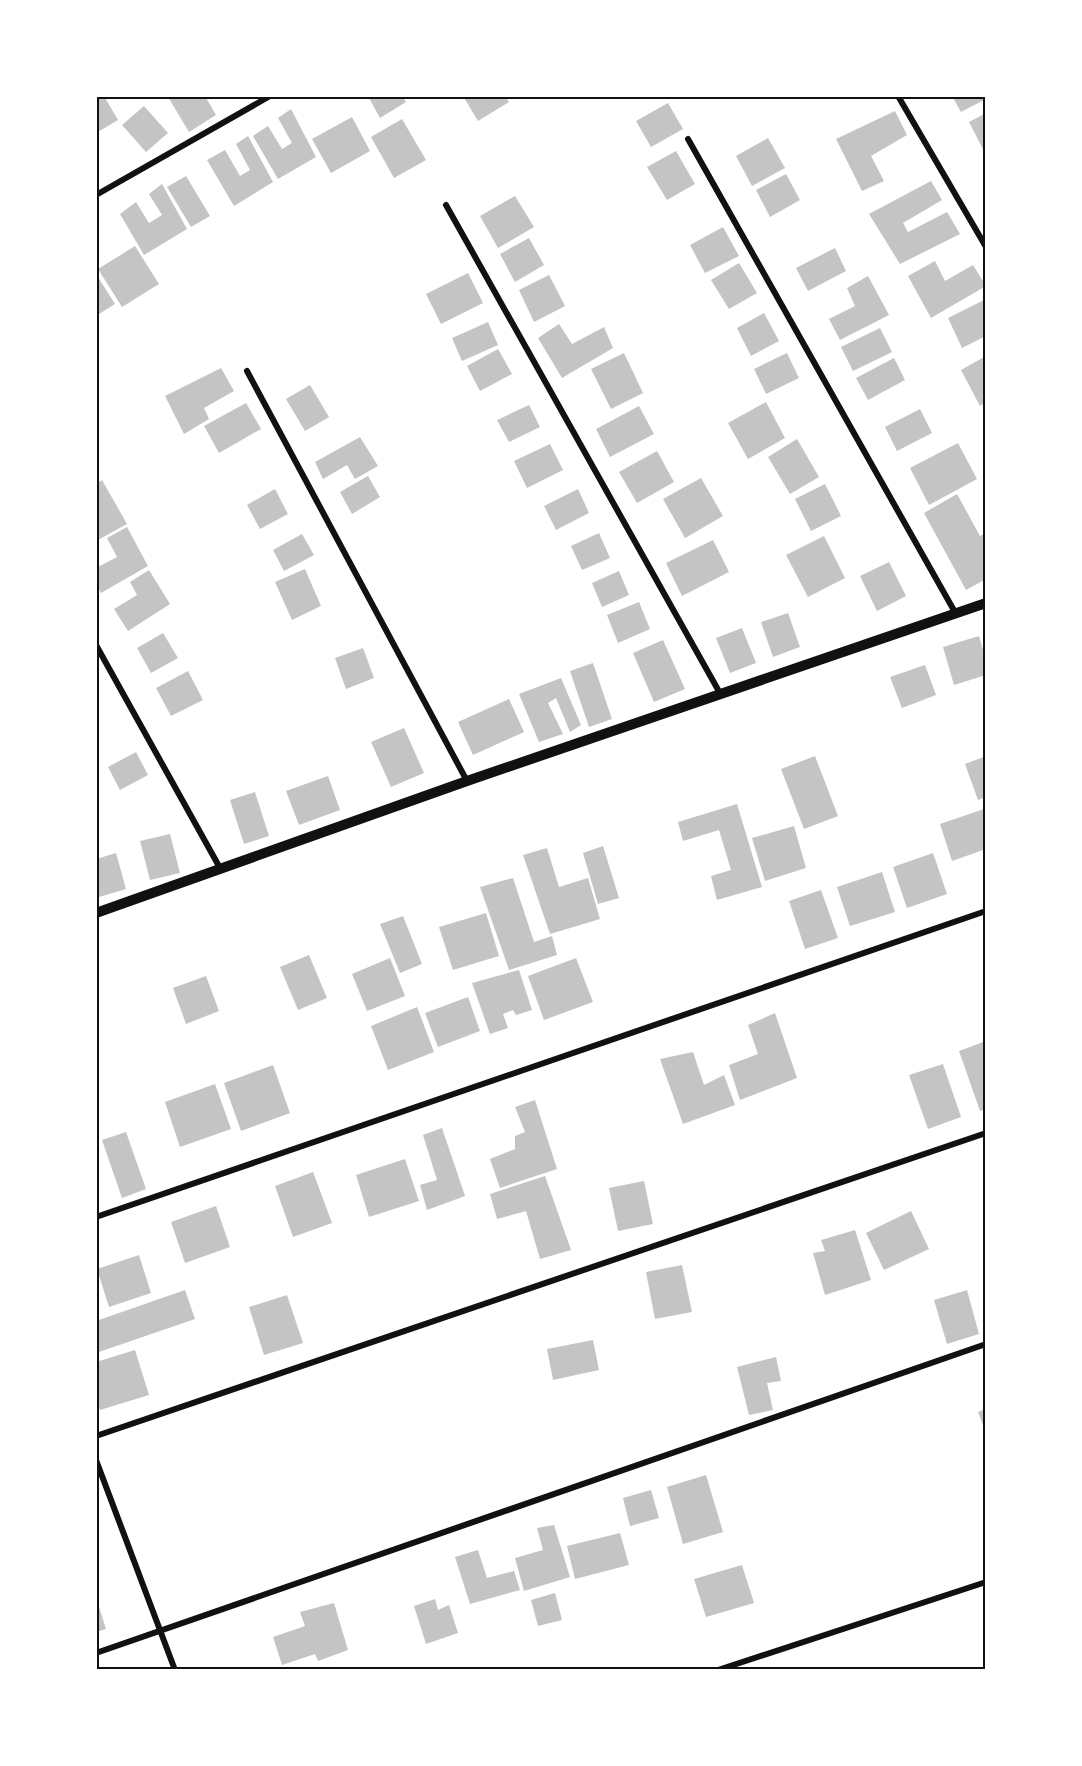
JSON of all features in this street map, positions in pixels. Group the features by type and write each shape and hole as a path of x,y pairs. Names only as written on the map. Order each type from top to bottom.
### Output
{"street":[{"path":"96,195 270,96"},
{"path":"898,96 986,248"},
{"path":"688,139 957,615"},
{"path":"446,205 721,695"},
{"path":"247,371 467,781"},
{"path":"96,913 467,781 957,615 986,603"},
{"path":"96,645 220,868"},
{"path":"96,1217 986,911"},
{"path":"96,1436 986,1133"},
{"path":"96,1653 986,1344"},
{"path":"96,1460 175,1670"},
{"path":"718,1670 986,1582"}],"building":[{"path":"96,96 104,96 118,120 96,133"},
{"path":"205,96 216,115 189,132 168,97"},
{"path":"402,96 406,102 380,118 369,98"},
{"path":"463,96 505,96 509,102 478,121"},
{"path":"952,96 986,96 986,99 961,112"},
{"path":"668,103 683,129 651,147 636,121"},
{"path":"144,106 168,133 146,152 122,125"},
{"path":"291,109 316,157 278,179 253,136 268,126 282,149 292,143 278,118"},
{"path":"895,111 907,135 871,156 884,181 862,191 836,139"},
{"path":"986,113 986,155 969,122"},
{"path":"352,117 370,151 331,173 312,139"},
{"path":"402,119 426,160 394,178 371,137"},
{"path":"248,136 273,182 234,206 207,160 225,150 240,176 250,170 236,144"},
{"path":"768,138 785,168 752,186 736,156"},
{"path":"676,151 695,184 667,200 647,167"},
{"path":"786,174 800,200 770,217 756,190"},
{"path":"186,176 210,216 191,227 167,187"},
{"path":"931,181 942,200 903,223 908,232 947,212 960,234 900,264 869,214"},
{"path":"162,184 187,229 144,255 120,214 136,202 149,223 162,215 149,194"},
{"path":"515,196 534,227 498,248 480,216"},
{"path":"723,227 739,256 705,273 690,245"},
{"path":"529,238 544,265 515,282 500,254"},
{"path":"135,246 159,284 122,307 98,269"},
{"path":"835,248 846,271 808,291 796,268"},
{"path":"935,261 945,281 973,265 986,286 931,318 908,276"},
{"path":"739,263 757,293 729,309 711,280"},
{"path":"468,273 483,303 441,324 426,294"},
{"path":"96,274 115,304 96,316"},
{"path":"549,275 565,306 534,322 519,290"},
{"path":"868,276 889,315 840,340 829,319 855,306 847,288"},
{"path":"986,299 986,336 962,348 948,318"},
{"path":"764,313 779,341 751,356 737,328"},
{"path":"488,322 498,345 462,361 452,338"},
{"path":"559,324 572,344 604,327 613,348 562,378 538,338"},
{"path":"880,328 892,352 853,371 841,347"},
{"path":"498,349 512,374 480,391 467,366"},
{"path":"624,353 643,393 611,409 591,369"},
{"path":"787,353 799,378 766,394 754,369"},
{"path":"986,356 986,402 980,406 961,370"},
{"path":"894,358 905,380 868,400 856,378"},
{"path":"221,368 234,391 204,408 209,419 184,434 165,396"},
{"path":"310,385 329,417 305,431 286,399"},
{"path":"766,402 785,438 748,459 728,423"},
{"path":"246,403 261,429 219,453 204,426"},
{"path":"529,405 540,427 509,442 497,420"},
{"path":"639,406 654,434 610,457 596,429"},
{"path":"920,409 932,433 897,451 885,427"},
{"path":"360,437 378,466 355,479 347,465 323,479 315,462"},
{"path":"797,439 819,477 790,494 768,457"},
{"path":"958,443 977,479 929,505 910,468"},
{"path":"550,444 563,470 527,488 514,461"},
{"path":"657,451 674,482 637,503 619,472"},
{"path":"368,476 380,497 352,514 340,492"},
{"path":"701,478 723,516 685,538 663,499"},
{"path":"102,480 127,524 96,541 96,484"},
{"path":"825,484 841,516 811,531 795,499"},
{"path":"275,489 288,514 260,529 247,505"},
{"path":"578,489 589,513 556,530 544,506"},
{"path":"957,494 980,536 986,533 986,579 966,590 924,513"},
{"path":"127,527 148,566 101,593 96,584 96,568 117,557 107,538"},
{"path":"599,533 610,558 582,570 571,546"},
{"path":"302,534 314,555 284,571 273,550"},
{"path":"824,536 845,578 808,597 786,555"},
{"path":"713,540 729,572 682,596 666,563"},
{"path":"889,562 906,596 877,611 860,576"},
{"path":"305,569 321,606 292,620 275,582"},
{"path":"149,570 170,604 128,631 114,609 137,595 130,582"},
{"path":"619,571 629,595 602,607 592,583"},
{"path":"639,602 650,629 618,643 607,615"},
{"path":"788,613 800,647 773,657 761,622"},
{"path":"742,628 756,663 730,673 716,638"},
{"path":"163,633 178,658 151,673 137,648"},
{"path":"979,636 986,660 986,675 954,685 943,647"},
{"path":"663,640 685,689 654,702 633,653"},
{"path":"363,648 374,678 346,689 335,658"},
{"path":"593,663 612,719 589,727 570,671"},
{"path":"925,665 936,695 902,708 890,677"},
{"path":"188,671 203,700 171,716 156,688"},
{"path":"561,678 581,725 570,732 556,698 548,703 563,734 539,742 519,694"},
{"path":"509,699 524,732 473,755 458,722"},
{"path":"404,728 424,773 391,787 371,742"},
{"path":"136,752 148,775 120,790 108,767"},
{"path":"815,756 838,816 804,829 781,769"},
{"path":"986,756 986,797 978,800 965,764"},
{"path":"328,776 340,810 299,825 286,791"},
{"path":"255,792 269,836 244,844 230,800"},
{"path":"737,804 762,887 717,900 711,876 731,870 719,830 683,841 678,822"},
{"path":"984,809 986,849 952,861 940,824"},
{"path":"794,826 806,868 765,881 752,838"},
{"path":"170,834 180,873 150,880 140,841"},
{"path":"603,846 619,898 598,904 583,853"},
{"path":"547,848 559,887 588,878 600,919 550,934 523,855"},
{"path":"116,853 126,889 99,897 96,886 96,859"},
{"path":"933,853 947,894 907,908 893,867"},
{"path":"882,872 895,912 850,926 837,887"},
{"path":"513,878 534,942 552,936 557,955 509,970 480,887"},
{"path":"821,890 838,938 805,949 789,901"},
{"path":"486,913 499,956 453,970 439,927"},
{"path":"403,916 422,964 400,973 380,924"},
{"path":"309,955 327,998 298,1010 280,967"},
{"path":"390,958 405,996 367,1011 352,974"},
{"path":"576,958 593,1002 544,1020 528,976"},
{"path":"519,970 532,1010 516,1015 513,1010 503,1014 508,1028 490,1034 472,983"},
{"path":"206,976 219,1011 186,1024 173,988"},
{"path":"468,997 480,1031 438,1047 425,1013"},
{"path":"417,1007 434,1052 388,1070 371,1026"},
{"path":"775,1013 797,1078 740,1100 729,1065 758,1054 748,1025"},
{"path":"986,1041 986,1109 980,1111 959,1051"},
{"path":"693,1052 704,1085 724,1075 735,1105 683,1124 660,1059"},
{"path":"943,1064 961,1117 928,1129 909,1075"},
{"path":"273,1065 290,1113 241,1131 224,1083"},
{"path":"215,1084 231,1129 180,1147 165,1102"},
{"path":"535,1100 557,1169 500,1188 490,1159 515,1149 515,1136 525,1132 515,1107"},
{"path":"442,1128 465,1196 427,1210 420,1185 437,1180 423,1135"},
{"path":"126,1132 146,1189 122,1198 102,1140"},
{"path":"405,1159 419,1201 369,1217 356,1175"},
{"path":"313,1172 332,1223 293,1237 275,1186"},
{"path":"545,1176 571,1250 540,1259 526,1211 497,1219 490,1194"},
{"path":"644,1181 653,1224 618,1231 609,1188"},
{"path":"216,1206 230,1247 185,1263 171,1222"},
{"path":"911,1211 929,1249 884,1270 866,1233"},
{"path":"855,1230 871,1280 825,1295 813,1253 825,1251 821,1240"},
{"path":"139,1255 151,1293 109,1307 97,1269"},
{"path":"682,1265 692,1312 655,1319 646,1272"},
{"path":"185,1290 195,1319 96,1353 96,1321"},
{"path":"967,1290 979,1334 947,1344 934,1300"},
{"path":"287,1295 303,1343 264,1355 249,1307"},
{"path":"593,1340 599,1370 553,1380 547,1349"},
{"path":"135,1350 149,1395 100,1410 96,1397 96,1362"},
{"path":"776,1357 781,1381 767,1383 773,1410 749,1415 737,1367"},
{"path":"986,1409 986,1433 978,1412"},
{"path":"706,1475 723,1532 683,1544 667,1487"},
{"path":"651,1490 659,1518 630,1526 623,1498"},
{"path":"554,1525 570,1577 524,1591 515,1558 543,1550 537,1528"},
{"path":"620,1533 629,1565 575,1579 567,1546"},
{"path":"478,1550 487,1578 514,1571 520,1590 470,1604 455,1557"},
{"path":"742,1565 754,1603 706,1617 694,1579"},
{"path":"555,1593 562,1620 538,1626 531,1600"},
{"path":"96,1597 106,1629 96,1632"},
{"path":"435,1599 438,1610 449,1605 458,1633 426,1644 414,1606"},
{"path":"334,1603 348,1650 318,1661 315,1654 282,1665 273,1637 305,1626 300,1612"}]}
